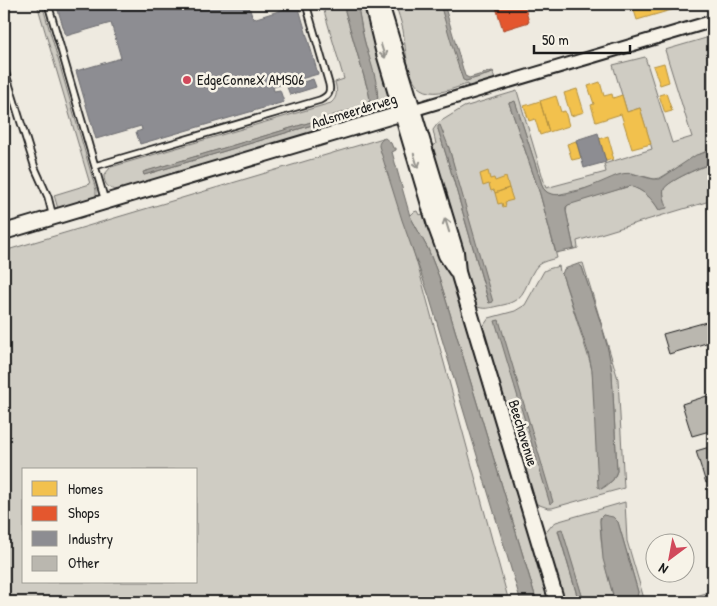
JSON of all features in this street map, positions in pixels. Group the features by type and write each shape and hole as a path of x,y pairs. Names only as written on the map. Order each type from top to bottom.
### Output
{"street":[{"name":"Beechavenue","path":"372,4 380,41 408,112 456,252 458,272 557,602"},
{"name":"Beechavenue","path":"382,4 408,112"},
{"name":"Aalsmeerderweg","path":"4,232 713,21"}],"lane":[{"path":"48,4 105,202"},
{"path":"95,166 320,100 327,96 330,90 328,79 306,4"},
{"path":"4,68 35,168 48,198 53,217"}],"shaded area":[{"path":"37,4 42,4 96,190 96,195 92,199 58,209 54,195 90,184"},
{"path":"322,4 343,4 369,94 370,100 365,106 144,172 144,175 366,109 373,104 378,98 377,91 357,4 369,4 389,93 379,111 373,115 119,190 108,186 104,175 111,167 331,103 336,93 335,82 344,79"},
{"path":"343,4 357,4 376,82 376,105 372,103 366,109 144,175 143,172 365,106 370,100 369,94"},
{"path":"395,4 440,4 465,81 493,73 495,80 469,88 468,84 440,92 430,92 422,89 416,84 409,67 403,30"},
{"path":"440,4 444,4 465,76 469,78 492,71 493,73 466,81 463,80"},
{"path":"713,36 713,150 706,151 660,178 654,179 631,173 588,188 556,195 548,193 543,188 515,102 509,103 540,194 557,258 538,265 525,290 514,301 489,308 475,306 428,147 436,144 433,130 438,123 464,107 517,91 546,188 606,172 604,164 652,149 640,108 627,112 613,65 645,57 672,143 692,137 665,50","holes":["438,129 449,148 489,303"]},
{"path":"515,101 543,188 549,193 557,195 568,194 618,175 629,173 660,179 696,155 713,150 713,163 687,174 667,186 663,193 667,208 659,210 647,195 630,186 568,205 566,211 574,249 556,253 540,194 509,103"},
{"path":"440,125 449,148 493,302 489,303 438,129"},
{"path":"383,138 509,602 4,602 4,251"},
{"path":"385,138 391,143 393,148 396,148 392,152 410,216 428,249 439,277 537,602 521,602 429,296 402,220 379,146"},
{"path":"713,163 713,200 577,241 578,248 574,249 566,211 567,206 571,203 630,186 647,195 659,210 665,201 664,189 667,186 686,174"},
{"path":"417,211 419,215 423,214 439,245 453,280 550,602 537,602 439,277 428,249 410,216"},
{"path":"583,263 618,379 624,488 548,508 534,503 482,328 489,318 515,311 525,305 544,271 559,266 592,370 601,489 604,488 613,479 617,471 612,373 600,320 582,267 578,264"},
{"path":"578,264 582,267 600,320 612,373 617,471 613,480 601,489 598,487 592,370 588,352 562,274 564,269"},
{"path":"499,320 553,502 550,504 495,321"},
{"path":"625,502 627,541 645,602 636,602 638,592 618,522 603,515 600,518 600,529 607,571 615,602 584,602 561,530 558,531 579,602 564,602 544,535 556,522"},
{"path":"603,515 613,517 618,522 638,592 636,602 615,602 603,559 600,521"},
{"path":"562,529 584,602 579,602 558,530"},
{"path":"713,591 713,599 703,602 675,602"}],"building: Homes":[{"path":"632,4 677,4 678,8 637,20"},
{"path":"664,63 669,82 660,85 653,66"},
{"path":"600,82 604,96 612,94 613,98 622,95 627,112 640,108 651,144 632,149 621,114 596,122 591,105 594,104 588,86"},
{"path":"577,89 584,112 571,116 564,93"},
{"path":"666,93 672,111 665,113 659,95"},
{"path":"556,96 561,112 565,111 569,126 549,132 540,101"},
{"path":"540,101 549,132 540,135 535,119 529,121 524,106"},
{"path":"608,136 613,159 606,161 599,139"},
{"path":"576,141 581,158 572,160 567,144"},
{"path":"488,171 490,179 494,178 495,181 506,177 509,188 495,193 494,190 491,191 489,184 483,186 480,174"},
{"path":"509,188 513,200 505,202 506,206 503,207 502,203 498,204 495,193"}],"building: Shops":[{"path":"495,4 524,4 529,22 503,30"}],"building: Industry":[{"name":"EdgeConneX AMS06","path":"56,4 248,4 253,19 298,5 318,74 273,87 274,91 280,90 284,102 140,144 136,132 142,130 141,126 96,139 76,71 121,58 111,23 66,36"},
{"path":"313,79 316,87 290,95 287,87"},
{"path":"598,133 606,162 584,168 576,140"}],"building: Other":[{"path":"710,321 713,341 669,354 663,334"},
{"path":"713,394 713,430 692,436 682,404"},
{"path":"713,446 713,481 706,483 696,451"}],"place":[{"name":"EdgeConneX AMS06","path":"187,80"}]}
